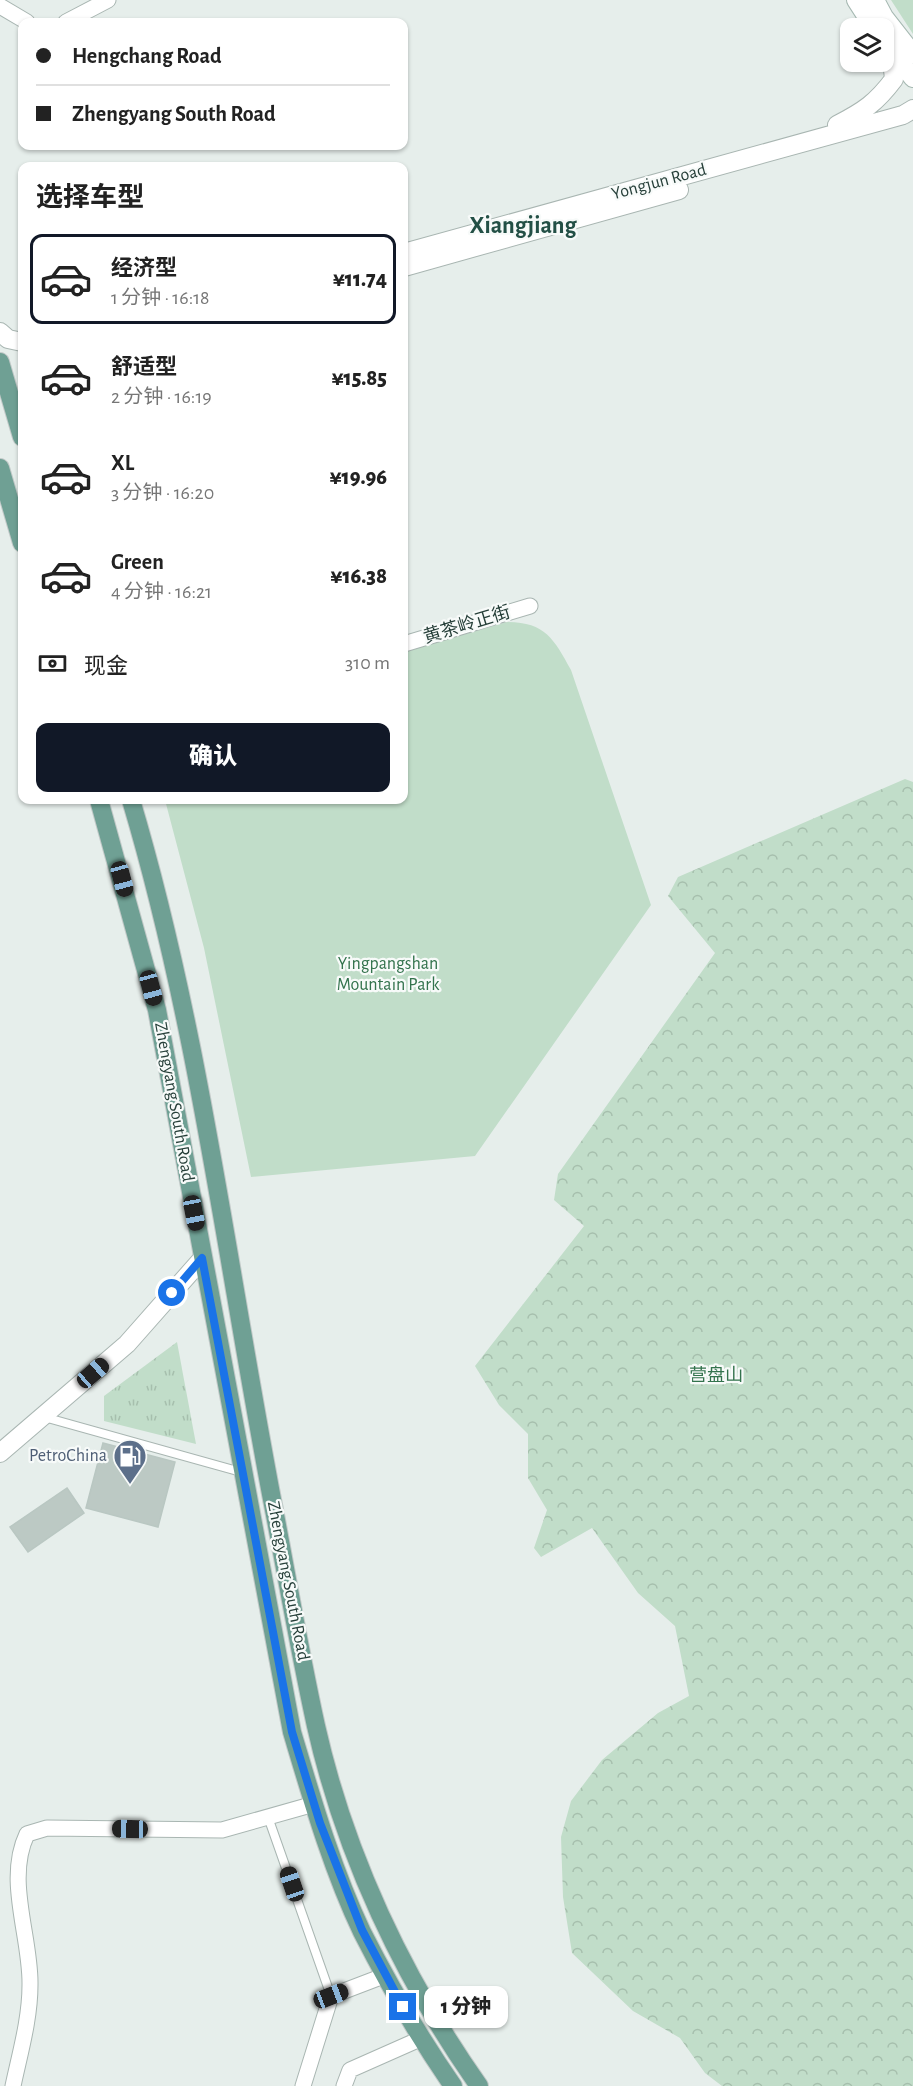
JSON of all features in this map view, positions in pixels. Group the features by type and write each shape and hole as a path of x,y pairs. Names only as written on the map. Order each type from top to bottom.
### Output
{"main road":[{"path":"0,362 18,403"},
{"path":"0,468 18,529"},
{"name":"Zhengyang South Road","path":"100,804 157,1010 292,1732 314,1804 362,1930 420,2039 453,2086"},
{"name":"Zhengyang South Road","path":"132,804 185,1008 258,1429 316,1728 341,1813 384,1926 438,2028 479,2086"}],"street":[{"path":"74,18 108,0"},
{"path":"856,0 868,18"},
{"path":"875,0 884,17 913,54"},
{"path":"0,6 20,18"},
{"path":"894,55 913,78"},
{"path":"807,141 867,109 879,100 894,79 893,72"},
{"name":"Yongjun Road","path":"408,252 903,115 913,109"},
{"name":"Yongjun Road","path":"408,266 913,123"},
{"path":"0,333 8,339 18,341"},
{"name":"黄茶岭正街","path":"408,643 530,606"},
{"path":"0,1453 127,1344 202,1258"},
{"path":"13,2086 30,1985 19,1874 22,1846 27,1834 47,1828 222,1830 314,1804"},
{"path":"303,2086 331,1996 386,1975"},
{"path":"344,2086 350,2070 420,2039"}],"lane":[{"path":"43,1417 242,1472"},
{"path":"268,1816 331,1996"}],"green space":[{"path":"891,0 913,0 913,34"},
{"name":"Yingpangshan Mountain Park","path":"507,622 531,625 547,634 571,670 651,905 475,1156 251,1177 204,948 166,804 408,804 408,651"},
{"name":"营盘山","path":"905,779 913,782 913,2086 722,2086 705,2073 680,2038 633,2011 572,1953 563,1897 561,1837 571,1801 602,1760 658,1713 689,1696 675,1626 638,1593 592,1528 541,1557 534,1548 547,1510 528,1478 528,1434 499,1405 475,1366 584,1226 554,1200 558,1174 715,953 668,896 678,877"},
{"path":"177,1342 196,1444 104,1421 104,1396"}],"building":[{"name":"PetroChina","path":"103,1443 175,1462 158,1527 86,1508"},
{"path":"67,1488 84,1513 28,1552 10,1527"}],"place":[{"name":"PetroChina","path":"130,1485"}],"district":[{"name":"Xiangjiang","path":"523,226"}],"route":[{"path":"172,1293 202,1258 292,1732 320,1823 362,1930 403,2007"}]}
